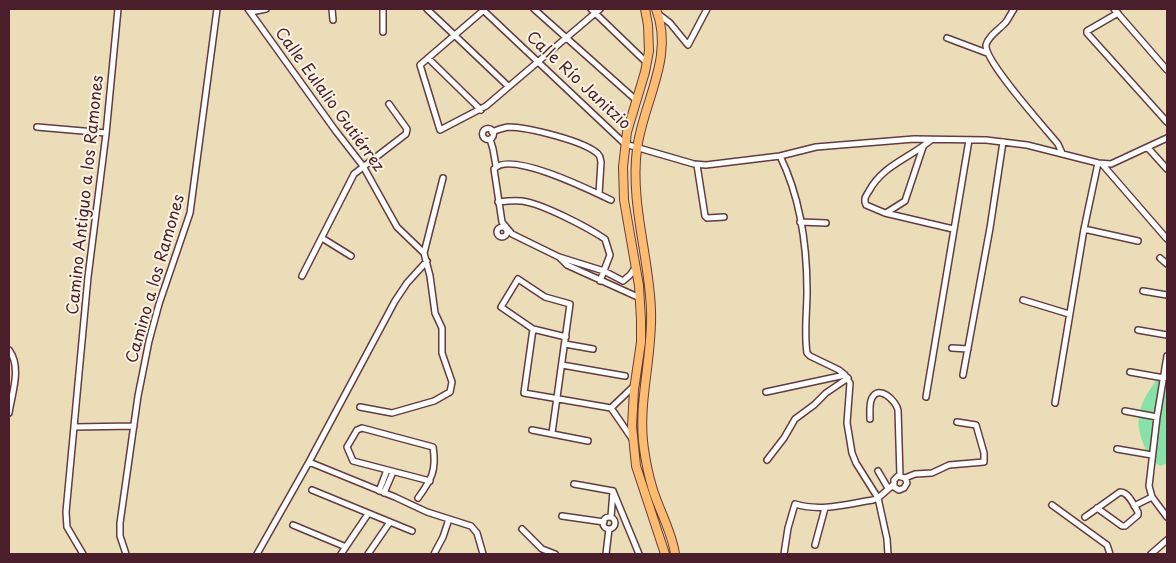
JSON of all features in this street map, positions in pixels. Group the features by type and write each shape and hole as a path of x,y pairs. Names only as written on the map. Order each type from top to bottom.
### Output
{"main road":[{"path":"644,9 650,40 647,63 625,144 623,166 624,200 640,298 641,342 634,386 632,426 636,466 665,554"},
{"path":"657,11 662,45 660,62 637,148 635,191 651,311 650,350 642,412 644,447 653,490 669,531 675,554"}],"street":[{"name":"Camino Antiguo a los Ramones","path":"83,554 70,534 65,521 88,277 106,132 118,9"},
{"name":"Camino a los Ramones","path":"126,554 120,536 120,523 138,396 155,318 190,214 217,9"},
{"path":"250,11 266,9"},
{"path":"332,9 333,20"},
{"path":"383,9 383,32"},
{"path":"427,9 508,86"},
{"path":"484,9 420,65 440,130 481,110 567,37 595,10 647,63"},
{"name":"Calle Río Janitzio","path":"484,9 625,144 698,164"},
{"path":"534,9 636,100"},
{"path":"657,11 670,22 688,45 707,9"},
{"path":"1014,9 1001,27 988,40 986,46 987,53 1005,79 1058,144 1062,153"},
{"name":"Calle Eulalio Gutiérrez","path":"250,11 363,166 397,227 424,253"},
{"path":"1167,70 1116,11 1087,31 1167,122"},
{"path":"947,38 987,53"},
{"path":"428,58 481,110"},
{"path":"302,276 351,179 363,166 406,134 407,128 389,104"},
{"path":"38,127 106,132"},
{"path":"490,139 484,139 483,132 487,129 492,132 506,127 540,131 577,143 596,153 600,158 599,194"},
{"path":"492,132 490,139 496,166 494,169 495,184 502,222 506,229 512,234 559,257 604,272 623,281"},
{"path":"724,217 707,218 705,216 698,164 780,156 816,147 914,139 1003,142 1026,145 1111,164 1167,138"},
{"path":"931,140 891,165 873,183 865,198 865,203 885,213 954,229"},
{"path":"926,397 969,140"},
{"path":"963,375 990,228 1003,142"},
{"path":"885,213 906,201 922,147"},
{"path":"1148,148 1167,170"},
{"path":"780,156 791,180 800,222 806,275 807,352 810,356 846,377 850,388 847,423 854,458 878,498 887,538 888,554"},
{"path":"1055,403 1084,229 1100,163"},
{"path":"1100,163 1167,239"},
{"path":"496,166 501,164 526,165 541,169 611,200"},
{"path":"360,407 392,414 434,401 450,392 452,382 442,353 442,328 433,307 427,261 424,253 443,178"},
{"path":"498,202 529,202 565,218 604,239 610,255 600,281"},
{"path":"800,222 826,223"},
{"path":"1084,229 1138,241"},
{"path":"322,238 351,256"},
{"path":"559,257 567,265 640,298"},
{"path":"1160,258 1167,264"},
{"path":"256,554 309,462 395,301 407,283 427,261"},
{"path":"620,289 623,281 635,268"},
{"path":"552,434 562,365 565,340 570,304 545,297 518,279 501,307 533,329 565,340 593,349"},
{"path":"1143,291 1167,295"},
{"path":"1023,300 1069,314"},
{"path":"533,329 524,393 611,408 633,440"},
{"path":"1138,330 1167,335"},
{"path":"952,348 968,349"},
{"path":"9,352 14,358 16,367 11,386 9,413"},
{"path":"1167,356 1149,480 1152,497 1167,516"},
{"path":"562,365 625,376"},
{"path":"1130,372 1164,378"},
{"path":"766,392 846,377"},
{"path":"767,460 784,438 795,419 846,377"},
{"path":"611,408 634,386"},
{"path":"870,418 871,400 874,395 888,395 896,403 903,477 907,483 904,488 899,490 891,487 878,471"},
{"path":"1125,411 1157,417"},
{"path":"784,554 788,528 795,504 804,507 825,508 878,498 891,487 894,480 915,474 932,473 949,465 984,462 984,453 976,425 957,422"},
{"path":"74,427 134,426"},
{"path":"418,498 430,481 433,476 433,447 359,428 347,447 353,461 430,481"},
{"path":"532,430 588,441"},
{"path":"1117,449 1152,455"},
{"path":"309,462 427,512 471,526 476,530 483,554"},
{"path":"382,492 387,470"},
{"path":"382,492 393,472"},
{"path":"574,484 613,491"},
{"path":"312,490 412,531"},
{"path":"609,529 613,528 615,524 611,517 613,491"},
{"path":"613,491 639,554"},
{"path":"1085,517 1097,508 1122,492 1126,493 1138,512 1138,517 1124,526 1097,508"},
{"path":"1134,506 1152,497"},
{"path":"1052,505 1107,545 1110,554"},
{"path":"1160,506 1167,509"},
{"path":"815,545 825,508"},
{"path":"341,554 368,514"},
{"path":"562,516 604,522"},
{"path":"604,522 607,518 611,517"},
{"path":"434,554 443,537 449,519"},
{"path":"368,554 390,522"},
{"path":"604,522 605,527 609,529"},
{"path":"293,525 346,548"},
{"path":"522,529 542,550 555,554"},
{"path":"606,554 609,529"},
{"path":"1151,554 1167,540"}],"green space":[{"path":"1167,372 1167,463 1161,466 1152,460 1146,450 1140,433 1139,418 1146,396 1158,378"}]}
